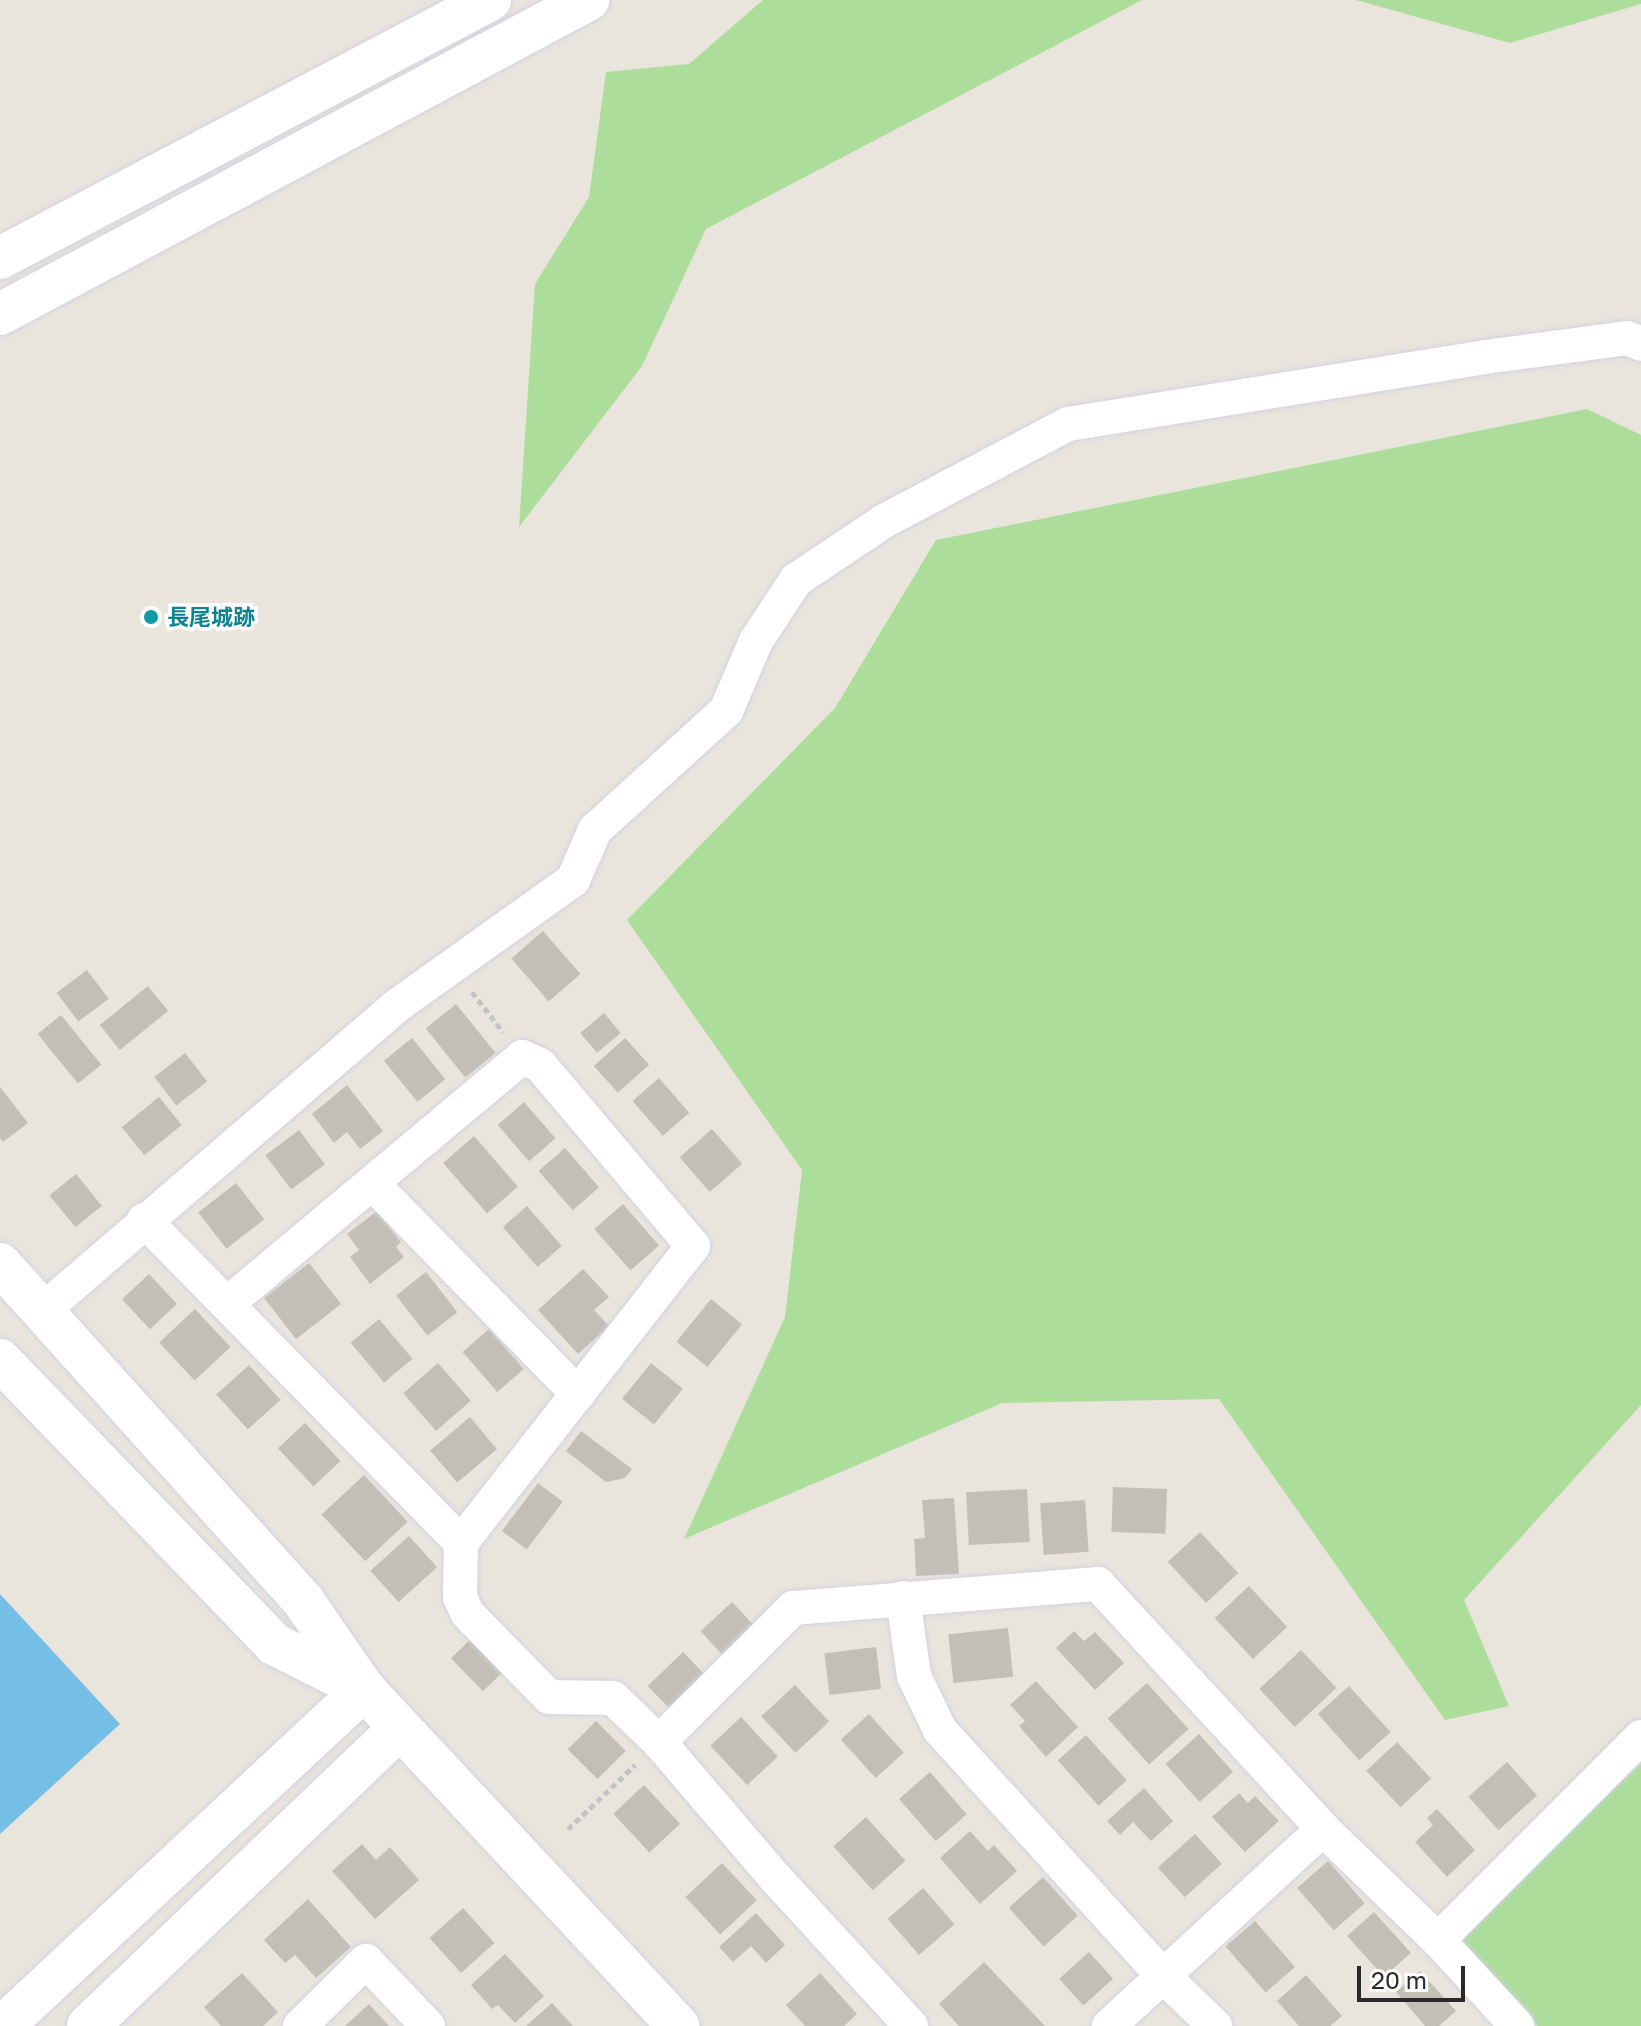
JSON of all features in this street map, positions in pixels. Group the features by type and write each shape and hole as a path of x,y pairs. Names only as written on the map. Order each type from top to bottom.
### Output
{"street":[{"path":"0,258 490,0"},
{"path":"0,314 588,0"},
{"path":"42,1311 395,1007 573,880 595,830 726,711 756,641 796,580 884,521 1068,424 1485,357 1627,338 1641,344"},
{"path":"227,1304 522,1057 540,1065 693,1246 461,1543 460,1597 467,1613 549,1697 613,1698 659,1742 777,1880 911,2026"},
{"path":"372,1183 578,1394"},
{"path":"144,1220 461,1543"},
{"path":"0,1264 304,1602 364,1689 678,2026"},
{"path":"0,1360 274,1644 364,1689"},
{"path":"659,1742 793,1608 1098,1584 1323,1829 1438,1940 1517,2026"},
{"path":"903,1598 914,1676 940,1730 1162,1975 1215,2026"},
{"path":"3,2026 364,1689"},
{"path":"88,2026 400,1728"},
{"path":"1438,1940 1641,1737"},
{"path":"1109,2026 1323,1829"},
{"path":"300,2026 366,1961 428,2026"}],"path":[{"path":"452,966 522,1057"},
{"path":"568,1829 659,1742"}],"green space":[{"path":"763,0 1142,0 706,229 642,366 519,527 535,284 589,197 606,72 689,64"},
{"path":"1356,0 1641,0 1641,4 1510,43"},
{"path":"1587,409 1641,435 1641,1405 1464,1600 1509,1706 1445,1720 1219,1399 1002,1403 684,1539 785,1317 802,1170 627,920 835,708 936,540"},
{"path":"1641,1763 1641,2026 1538,2026 1455,1940"}],"water":[{"path":"0,1594 120,1724 0,1834"}],"building":[{"path":"543,931 580,974 549,1002 511,959"},
{"path":"87,970 109,999 78,1022 57,993"},
{"path":"148,986 168,1011 120,1050 100,1025"},
{"path":"456,1004 496,1053 465,1078 426,1029"},
{"path":"604,1013 621,1033 597,1053 580,1033"},
{"path":"61,1015 101,1065 78,1084 38,1034"},
{"path":"412,1038 445,1079 417,1102 384,1061"},
{"path":"625,1038 649,1065 618,1093 594,1066"},
{"path":"185,1053 207,1081 176,1105 154,1077"},
{"path":"659,1078 689,1113 663,1136 633,1101"},
{"path":"347,1085 383,1131 360,1149 347,1132 334,1143 312,1114"},
{"path":"0,1087 28,1123 3,1142 0,1138"},
{"path":"159,1097 182,1125 144,1155 122,1127"},
{"path":"524,1102 555,1138 529,1161 498,1125"},
{"path":"712,1129 742,1164 710,1192 680,1157"},
{"path":"299,1130 325,1164 291,1190 265,1155"},
{"path":"474,1136 518,1187 487,1213 443,1163"},
{"path":"565,1148 599,1187 573,1210 539,1171"},
{"path":"76,1174 102,1206 75,1227 50,1195"},
{"path":"236,1183 264,1219 226,1249 198,1213"},
{"path":"623,1204 659,1246 630,1270 594,1229"},
{"path":"527,1206 562,1246 538,1267 503,1227"},
{"path":"377,1211 401,1242 396,1247 404,1257 370,1284 350,1257 359,1250 347,1234"},
{"path":"309,1263 341,1304 296,1339 264,1298"},
{"path":"583,1269 609,1297 594,1310 609,1326 578,1354 538,1310"},
{"path":"426,1272 457,1312 427,1336 396,1295"},
{"path":"149,1274 177,1304 150,1329 122,1299"},
{"path":"711,1299 742,1324 707,1367 676,1342"},
{"path":"195,1309 230,1347 195,1380 159,1342"},
{"path":"379,1319 412,1359 384,1383 351,1343"},
{"path":"489,1329 524,1369 497,1392 463,1352"},
{"path":"438,1363 471,1401 436,1431 403,1393"},
{"path":"651,1363 683,1389 654,1425 622,1399"},
{"path":"249,1365 280,1400 248,1429 216,1394"},
{"path":"470,1417 497,1449 457,1483 430,1450"},
{"path":"305,1423 340,1461 313,1486 278,1448"},
{"path":"581,1431 632,1469 625,1478 606,1482 566,1451"},
{"path":"364,1475 408,1522 365,1561 322,1515"},
{"path":"538,1483 563,1502 527,1550 502,1531"},
{"path":"1113,1487 1167,1489 1165,1534 1111,1532"},
{"path":"1027,1489 1030,1542 969,1545 966,1492"},
{"path":"954,1498 959,1574 916,1576 914,1539 925,1538 922,1500"},
{"path":"1085,1500 1089,1552 1044,1555 1040,1503"},
{"path":"1200,1532 1238,1573 1206,1603 1168,1562"},
{"path":"409,1536 437,1567 398,1602 370,1571"},
{"path":"1249,1586 1287,1627 1253,1659 1215,1618"},
{"path":"732,1602 757,1629 726,1658 701,1631"},
{"path":"1008,1628 1013,1677 953,1683 948,1634"},
{"path":"1074,1631 1084,1641 1095,1632 1124,1663 1095,1690 1056,1648"},
{"path":"474,1636 506,1669 483,1691 451,1658"},
{"path":"876,1647 881,1689 830,1695 824,1653"},
{"path":"1301,1650 1336,1688 1295,1727 1259,1689"},
{"path":"683,1652 707,1677 672,1711 648,1686"},
{"path":"1036,1681 1078,1727 1046,1757 1019,1726 1025,1721 1010,1705"},
{"path":"1147,1683 1188,1729 1149,1765 1108,1718"},
{"path":"795,1685 829,1722 795,1753 761,1716"},
{"path":"1349,1686 1390,1732 1359,1760 1318,1714"},
{"path":"869,1714 904,1753 876,1778 841,1739"},
{"path":"741,1717 778,1756 747,1785 710,1746"},
{"path":"596,1721 626,1751 597,1779 568,1749"},
{"path":"1199,1734 1233,1772 1200,1802 1166,1764"},
{"path":"1086,1735 1127,1780 1099,1806 1058,1760"},
{"path":"1397,1742 1431,1779 1400,1807 1366,1771"},
{"path":"1507,1762 1537,1795 1498,1830 1468,1797"},
{"path":"930,1772 967,1814 936,1841 899,1799"},
{"path":"644,1785 680,1824 649,1852 613,1814"},
{"path":"1144,1788 1173,1821 1151,1841 1133,1822 1120,1835 1107,1821"},
{"path":"1239,1793 1248,1803 1255,1796 1279,1821 1245,1852 1212,1817"},
{"path":"1437,1809 1475,1850 1447,1877 1415,1842 1433,1825 1427,1818"},
{"path":"866,1817 905,1861 873,1890 833,1846"},
{"path":"970,1831 988,1851 994,1845 1017,1871 980,1904 940,1858"},
{"path":"1195,1834 1222,1864 1185,1897 1158,1867"},
{"path":"362,1844 376,1860 390,1847 419,1880 375,1919 332,1871"},
{"path":"1328,1861 1365,1903 1334,1930 1297,1888"},
{"path":"722,1863 757,1900 720,1934 685,1897"},
{"path":"1043,1877 1078,1916 1044,1946 1009,1908"},
{"path":"923,1888 954,1924 919,1955 888,1919"},
{"path":"308,1899 351,1947 316,1978 295,1955 285,1963 264,1940"},
{"path":"463,1908 494,1943 461,1973 430,1938"},
{"path":"1374,1912 1411,1953 1384,1977 1347,1936"},
{"path":"756,1913 785,1945 766,1963 751,1946 733,1962 719,1947"},
{"path":"1255,1921 1295,1967 1266,1993 1226,1947"},
{"path":"1089,1952 1113,1979 1083,2006 1059,1979"},
{"path":"505,1954 544,1996 515,2023 498,2005 492,2009 471,1985"},
{"path":"984,1962 1045,2026 959,2026 939,2004"},
{"path":"1420,1971 1456,2011 1439,2026 1425,2026 1396,1992"},
{"path":"242,1973 278,2012 263,2026 221,2026 204,2007"},
{"path":"820,1973 857,2014 844,2026 805,2026 786,2005"},
{"path":"1306,1975 1342,2016 1330,2026 1299,2026 1277,2001"},
{"path":"552,2003 573,2026 526,2026"},
{"path":"369,2004 389,2026 345,2026"}],"place":[{"name":"長尾城跡","path":"151,617"}]}
